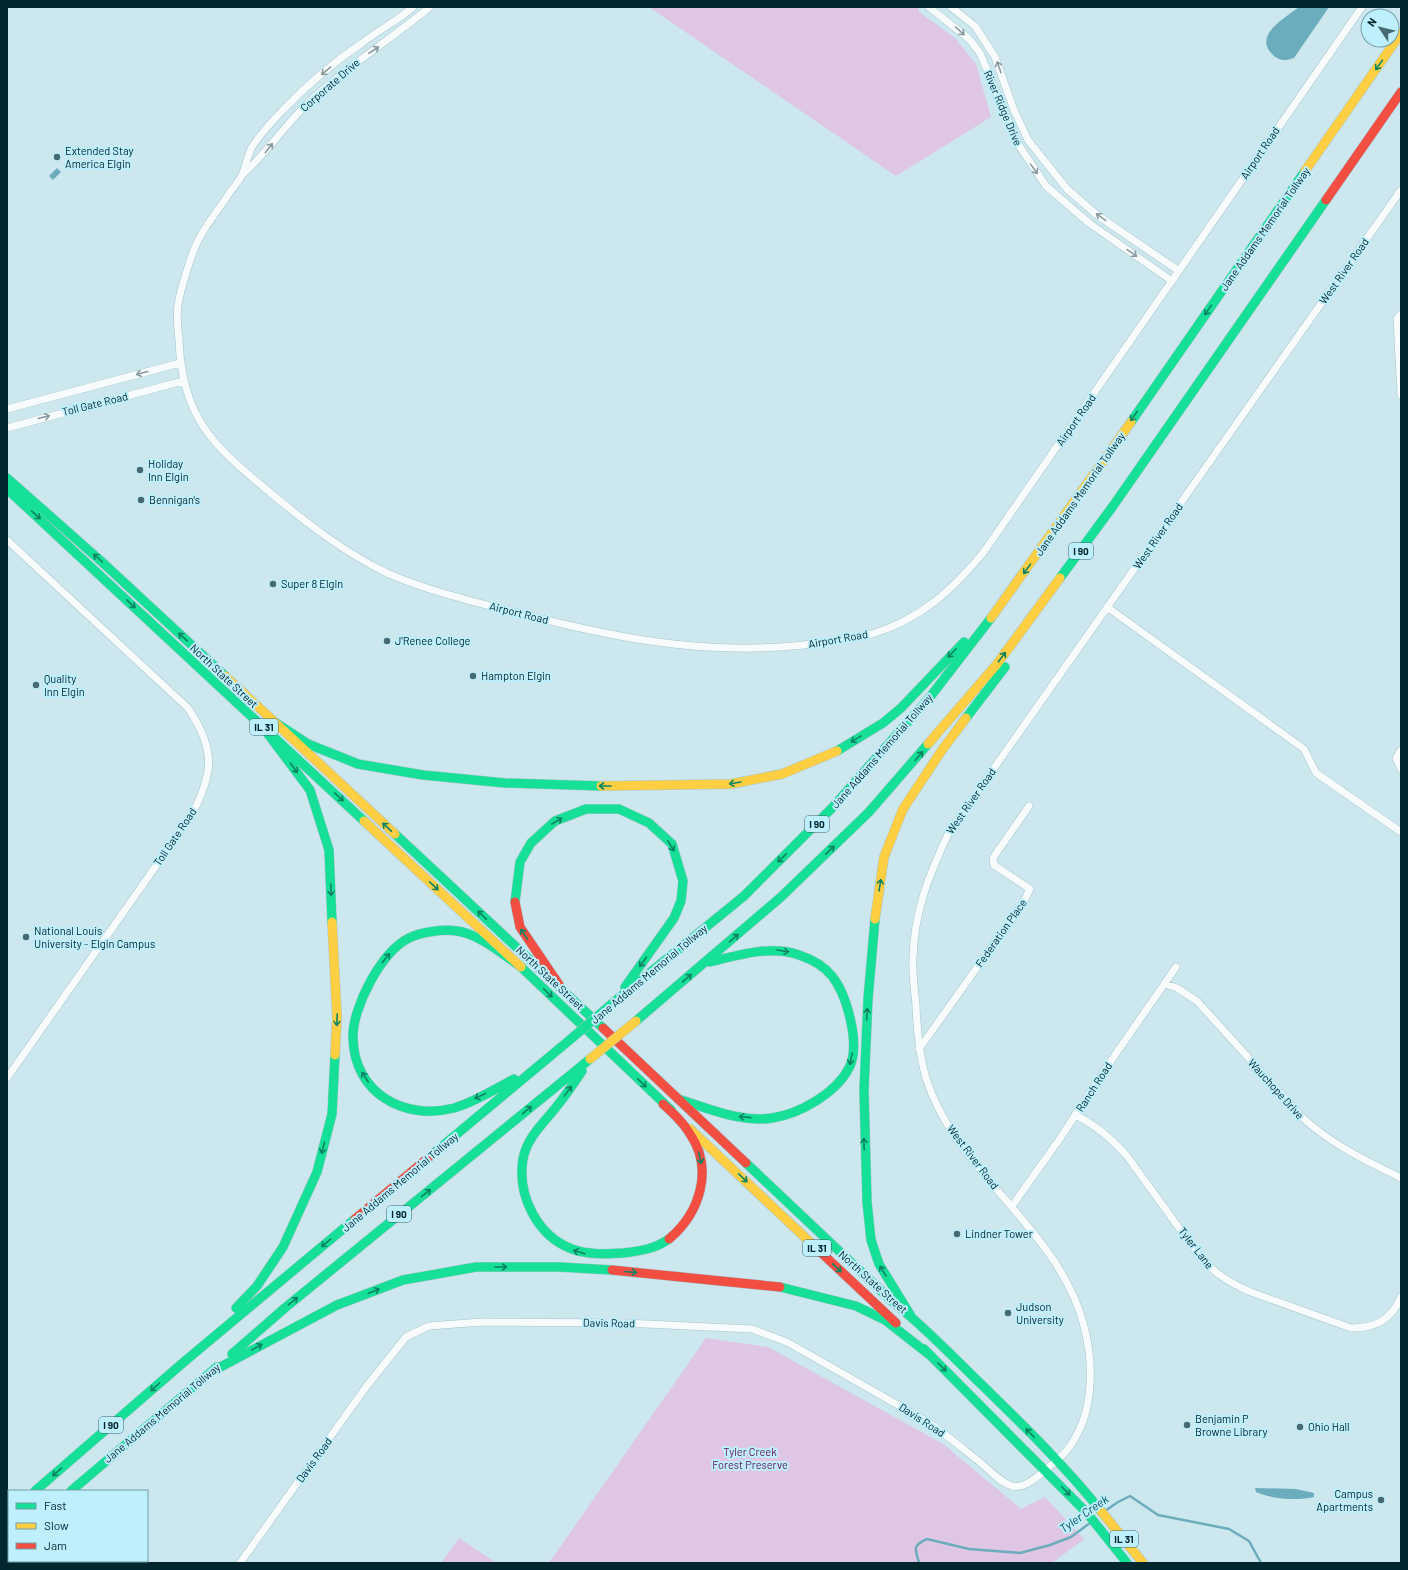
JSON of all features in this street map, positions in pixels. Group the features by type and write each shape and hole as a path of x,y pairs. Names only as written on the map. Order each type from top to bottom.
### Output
{"main road":[{"name":"Jane Addams Memorial Tollway","path":"36,1490 185,1361 614,1002 744,896 832,808 930,697 992,618 1051,536 1401,33"},
{"name":"Jane Addams Memorial Tollway","path":"72,1490 286,1307 704,964 781,897 869,812 997,664 1082,550 1401,92"},
{"name":"North State Street","path":"7,478 102,562 562,989 893,1302 911,1316 1057,1461 1097,1505 1143,1563"},
{"name":"North State Street","path":"7,489 520,966 663,1104 931,1356 1087,1513 1127,1563"},
{"path":"911,1316 879,1264 871,1240 867,1202 864,1090 868,1007 875,919 884,857 903,808 942,750 1041,620 1082,550"},
{"path":"273,722 308,744 358,764 423,775 505,783 590,786 678,786 731,784 782,774 838,750 883,723 901,708 972,634 992,618"},
{"path":"185,1361 257,1286 283,1247 317,1172 332,1114 337,1016 329,850 310,790 262,726"},
{"path":"562,989 520,927 514,898 520,862 531,843 555,822 586,809 619,809 649,823 672,844 683,881 681,901 674,918 614,1002"},
{"path":"520,966 492,947 457,931 437,932 408,938 387,956 370,983 358,1009 353,1035 354,1051 364,1077 382,1096 393,1104 427,1112 456,1108 539,1065"},
{"path":"678,1099 737,1116 759,1118 783,1116 800,1110 817,1100 848,1069 852,1060 852,1034 844,995 832,974 817,963 792,953 764,950 733,955 704,964"},
{"path":"590,1058 569,1090 529,1142 523,1165 523,1186 530,1209 546,1232 559,1243 581,1253 591,1255 640,1251 658,1245 671,1238 689,1219 698,1202 701,1192 702,1178 700,1156 689,1132 663,1104"},
{"path":"211,1372 337,1305 403,1280 476,1267 556,1267 632,1272 771,1285 856,1306 885,1320 931,1356"}],"street":[{"name":"Corporate Drive","path":"180,363 177,307 198,240 241,176 252,148 282,111 322,74 362,43 397,22 413,7"},
{"name":"Corporate Drive","path":"241,176 260,158 288,124 312,99 357,61 430,7"},
{"name":"River Ridge Drive","path":"929,7 963,34 980,53 1008,125 1023,154 1046,186 1068,206 1172,281"},
{"name":"River Ridge Drive","path":"951,7 974,26 995,57 1014,110 1033,148 1067,189 1098,215 1179,271"},
{"name":"Airport Road","path":"180,363 188,398 204,430 216,446 235,464 304,520 339,546 385,572 417,585 458,598 628,639 694,647 786,647 843,640 884,629 920,612 958,583 983,553 1362,7"},
{"path":"1023,154 1033,148"},
{"name":"West River Road","path":"1045,1470 1057,1461 1070,1447 1083,1421 1089,1389 1088,1342 1074,1298 1059,1269 1012,1206 963,1148 950,1128 932,1093 919,1049 913,960 917,915 929,875 948,832 1401,190"},
{"path":"1401,314 1397,319 1401,395"},
{"name":"Toll Gate Road","path":"7,409 180,363"},
{"name":"Toll Gate Road","path":"7,428 183,381"},
{"name":"Toll Gate Road","path":"7,540 188,708 199,724 207,741 209,762 207,783 191,816 7,1076"},
{"path":"1107,607 1304,749 1316,773 1401,832"},
{"path":"1401,750 1396,758 1401,769"},
{"name":"Federation Place","path":"919,1049 1023,902 1030,889 994,865 993,858 1028,806"},
{"name":"Ranch Road","path":"1012,1206 1176,967"},
{"name":"Wauchope Drive","path":"1165,984 1177,988 1197,1001 1304,1119 1319,1133 1345,1150 1401,1178"},
{"name":"Tyler Lane","path":"1075,1115 1093,1124 1115,1142 1131,1161 1209,1268 1232,1284 1351,1328 1374,1325 1388,1317 1396,1308 1401,1297"},
{"name":"Davis Road","path":"240,1563 366,1387 406,1337 429,1326 452,1323 625,1322 752,1329 787,1342 926,1421 1009,1484 1014,1486 1026,1484 1045,1470"}],"green space":[{"path":"649,7 919,7 919,12 954,37 976,64 991,117 896,176"},
{"name":"Tyler Creek Forest Preserve","path":"706,1338 768,1347 943,1444 1021,1509 1045,1497 1084,1539 1052,1563 549,1563"},
{"path":"459,1538 496,1563 441,1563"}],"water":[{"path":"1299,7 1329,7 1294,58 1281,60 1274,56 1268,49 1266,41 1268,35 1279,22"},
{"path":"57,168 61,172 53,180 49,176"},
{"path":"1255,1488 1296,1489 1314,1493 1314,1497 1300,1499 1277,1498 1256,1492"}],"waterway":[{"name":"Tyler Creek","path":"1105,1511 1130,1496 1158,1515 1229,1529 1249,1541 1261,1563"},
{"name":"Tyler Creek","path":"919,1563 916,1549 919,1544 927,1539 969,1549 1020,1553 1050,1545 1071,1537 1090,1523"}],"traffic: fast":[{"path":"1131,422 1305,171"},
{"path":"1060,578 1113,506 1326,200"},
{"path":"7,478 102,562 225,676"},
{"path":"7,489 364,821"},
{"path":"614,1002 744,896 832,808 930,697 991,618"},
{"path":"837,751 883,723 901,708 964,642"},
{"path":"966,718 1005,667"},
{"path":"273,721 308,744 358,764 423,775 505,783 601,786"},
{"path":"262,726 310,790 329,850 332,922"},
{"path":"636,1021 781,897 869,812 928,744"},
{"path":"515,902 520,862 531,843 555,821 586,809 619,809 649,823 672,844 683,881 681,901 674,918 625,987"},
{"path":"395,834 603,1028"},
{"path":"875,919 868,999 864,1090 867,1202 871,1240 879,1264 911,1316"},
{"path":"514,1079 477,1099 454,1108 435,1111 417,1110 400,1106 385,1098 372,1088 362,1074 356,1057 353,1038 357,1012 370,982 388,955 409,938 420,934 439,931 451,930 465,933 482,940 520,966"},
{"path":"678,1099 736,1117 760,1119 783,1116 805,1107 826,1094 843,1077 849,1068 852,1058 854,1047 853,1034 851,1020 843,995 838,984 829,972 821,966 799,955 777,951 754,952 710,962"},
{"path":"521,967 671,1110"},
{"path":"572,1038 614,1002"},
{"path":"434,1153 572,1038"},
{"path":"236,1308 257,1286 283,1247 317,1172 332,1114 335,1055"},
{"path":"232,1354 286,1307 590,1059"},
{"path":"582,1071 564,1098 532,1137 525,1151 522,1173 523,1186 532,1213 549,1235 572,1249 584,1252 597,1254 623,1253 647,1249 669,1239"},
{"path":"746,1163 893,1302 950,1353 1043,1446 1101,1511"},
{"path":"36,1490 185,1361 355,1219"},
{"path":"211,1372 337,1305 403,1280 476,1267 559,1267 612,1270"},
{"path":"780,1287 856,1306 885,1320 931,1356"},
{"path":"924,1349 1087,1513 1127,1563"},
{"path":"72,1490 217,1367"}],"traffic: slow":[{"path":"1305,171 1401,33"},
{"path":"991,618 1131,422"},
{"path":"928,744 997,664 1060,578"},
{"path":"225,676 395,834"},
{"path":"875,919 884,857 903,809 942,750 966,718"},
{"path":"601,786 731,784 782,774 837,751"},
{"path":"364,821 521,967"},
{"path":"332,922 337,1016 335,1055"},
{"path":"590,1059 636,1021"},
{"path":"690,1129 812,1244"},
{"path":"1101,1511 1143,1563"}],"traffic: jam":[{"path":"1326,200 1401,92"},
{"path":"515,902 520,927 562,989"},
{"path":"603,1028 746,1163"},
{"path":"663,1104 674,1114 690,1134 697,1147 701,1162 702,1176 696,1204 689,1217 669,1239"},
{"path":"355,1219 434,1153"},
{"path":"812,1244 896,1323"},
{"path":"612,1270 780,1287"}],"place":[{"name":"Extended Stay America Elgin","path":"57,157"},
{"name":"Holiday Inn Elgin","path":"140,470"},
{"name":"Bennigan's","path":"141,500"},
{"name":"Super 8 Elgin","path":"273,584"},
{"name":"J'Renee College","path":"387,641"},
{"name":"Hampton Elgin","path":"473,676"},
{"name":"Quality Inn Elgin","path":"36,685"},
{"name":"National Louis University - Elgin Campus","path":"26,937"},
{"name":"Lindner Tower","path":"957,1234"},
{"name":"Judson University","path":"1008,1313"},
{"name":"Benjamin P Browne Library","path":"1187,1425"},
{"name":"Ohio Hall","path":"1300,1427"},
{"name":"Campus Apartments","path":"1381,1500"}]}
